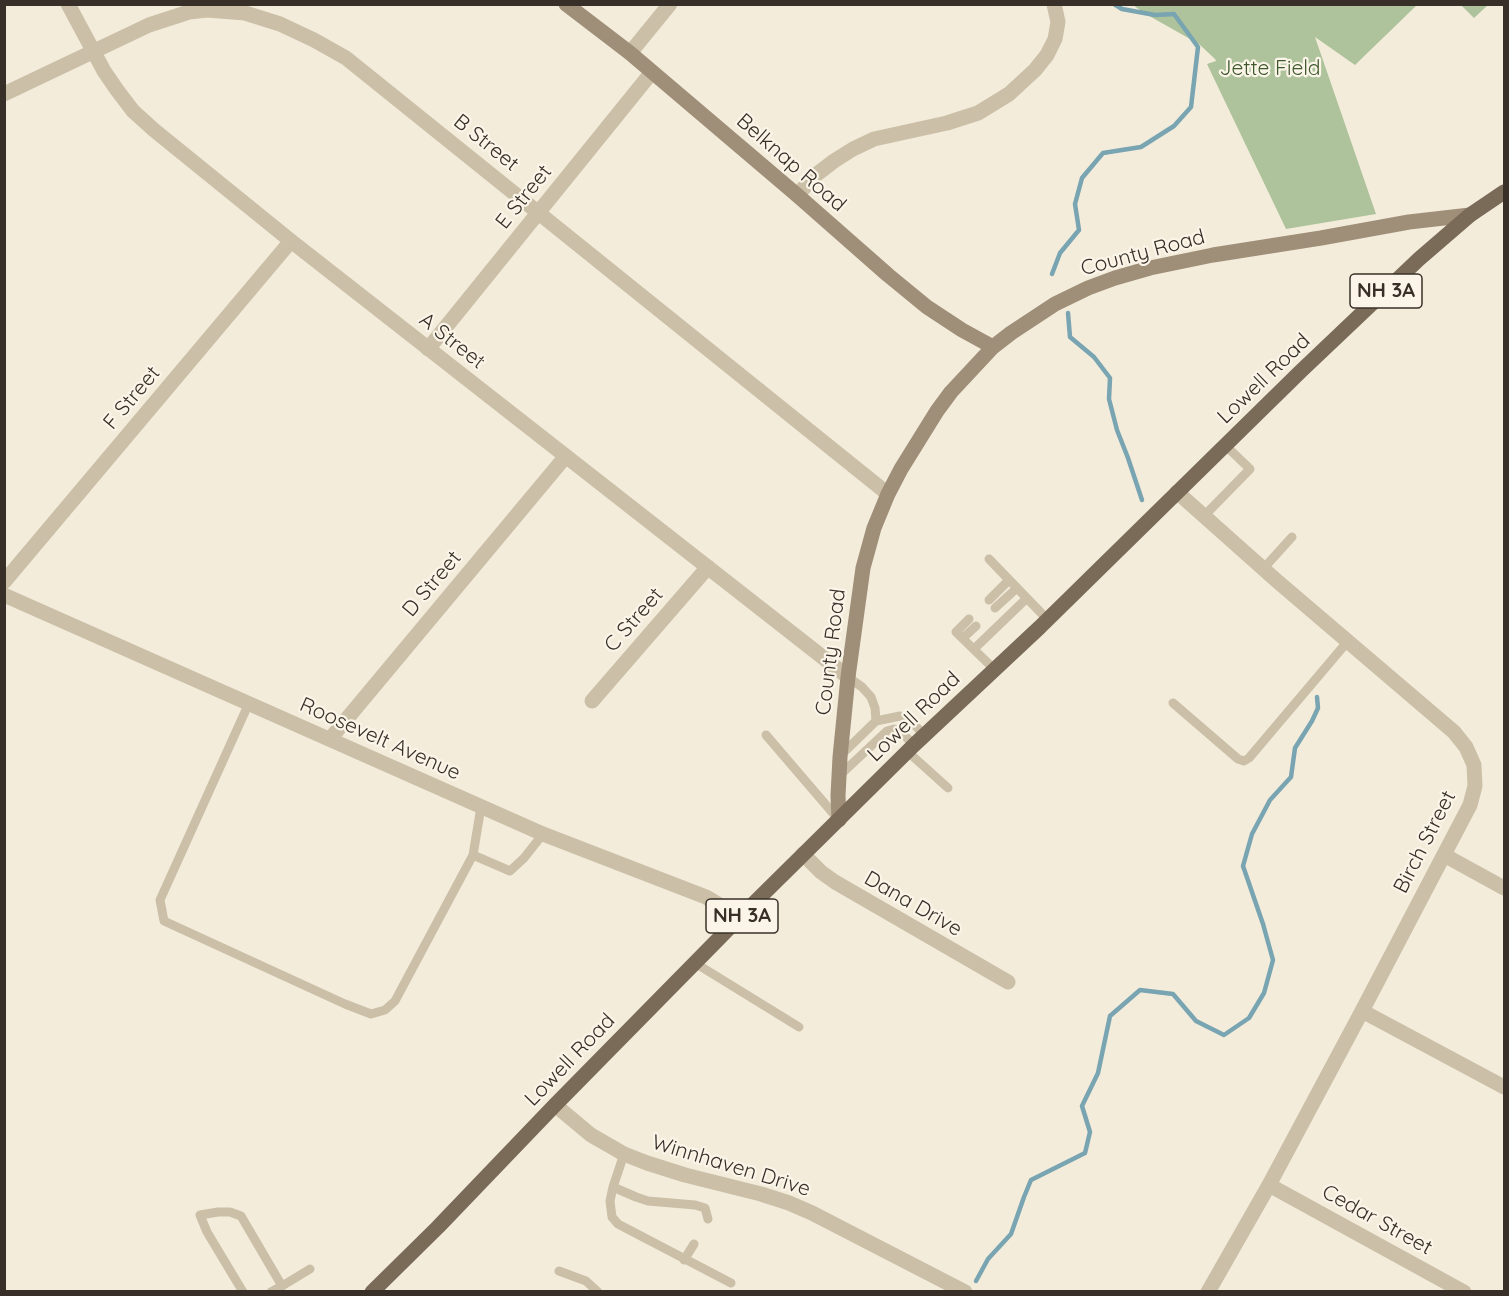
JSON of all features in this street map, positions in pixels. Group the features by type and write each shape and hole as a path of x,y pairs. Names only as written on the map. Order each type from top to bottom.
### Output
{"main road":[{"name":"Lowell Road","path":"372,1292 737,920 915,744 1419,259 1470,215 1504,192"}],"street":[{"name":"A Street","path":"68,4 93,52 117,90 134,111 154,129 291,242 848,677"},
{"name":"Belknap Road","path":"566,4 630,53 798,195 888,276 927,307 993,347"},
{"path":"630,53 670,4"},
{"path":"798,195 818,174 853,149 874,139 947,123 978,113 1009,94 1035,70 1047,55 1055,39 1058,22 1054,4"},
{"name":"B Street","path":"4,94 149,26 189,12 207,10 245,13 280,24 346,58 888,494"},
{"name":"E Street","path":"428,349 652,72"},
{"name":"County Road","path":"838,820 838,777 848,677 863,568 874,528 888,494 937,411 951,392 993,347 1055,304 1088,288 1150,268 1409,222 1470,215"},
{"name":"F Street","path":"4,582 291,242"},
{"name":"D Street","path":"330,740 566,456"},
{"name":"Birch Street","path":"1177,492 1263,569 1454,732 1466,747 1474,765 1475,786 1470,805 1362,1011 1269,1185 1208,1292"},
{"name":"C Street","path":"592,701 708,567"},
{"name":"Roosevelt Avenue","path":"4,595 543,834 706,897 737,920"},
{"name":"Dana Drive","path":"803,854 835,882 1008,982"},
{"path":"1444,855 1504,888"},
{"path":"1362,1011 1504,1087"},
{"name":"Winnhaven Drive","path":"555,1105 591,1135 624,1154 685,1175 789,1203 965,1292"},
{"name":"Cedar Street","path":"1269,1185 1464,1292"}],"lane":[{"path":"1204,516 1250,469 1226,446"},
{"path":"1263,569 1292,537"},
{"path":"989,559 1047,619"},
{"path":"1009,580 992,604 1017,588"},
{"path":"974,649 1027,598"},
{"path":"972,623 956,632 994,669"},
{"path":"1173,703 1238,759 1244,761 1249,758 1348,641"},
{"path":"848,677 871,697 876,721"},
{"path":"249,704 160,900 164,921 345,1004 371,1014 385,1010 395,1001 473,855 481,807"},
{"path":"840,757 876,721 900,716 910,720 915,744"},
{"path":"838,777 887,731 894,729 915,744 948,788"},
{"path":"765,735 838,820"},
{"path":"473,855 510,871 543,834"},
{"path":"695,963 799,1027"},
{"path":"624,1154 610,1201 612,1217 618,1224 731,1283"},
{"path":"613,1187 648,1201 705,1208 708,1219"},
{"path":"243,1292 207,1232 200,1215 230,1212 241,1216 282,1286"},
{"path":"684,1260 694,1244"},
{"path":"271,1292 310,1269"},
{"path":"559,1271 586,1281 598,1292"}],"green space":[{"name":"Jette Field","path":"1133,5 1417,5 1355,65 1315,37 1376,214 1286,229 1207,64 1216,61 1215,59 1199,44"},
{"path":"1461,5 1488,5 1474,18"}],"waterway":[{"path":"1052,274 1060,253 1079,230 1075,204 1082,178 1103,153 1141,147 1174,126 1191,107 1198,47 1174,14 1155,15 1122,9 1114,4"},
{"path":"1068,313 1070,337 1094,357 1110,378 1109,399 1117,430 1142,500"},
{"path":"976,1281 988,1259 1011,1234 1031,1180 1085,1153 1090,1132 1082,1106 1098,1073 1110,1016 1140,990 1173,994 1196,1021 1224,1035 1249,1018 1264,993 1273,960 1243,866 1252,834 1270,800 1291,777 1295,748 1318,708 1317,697"}]}
